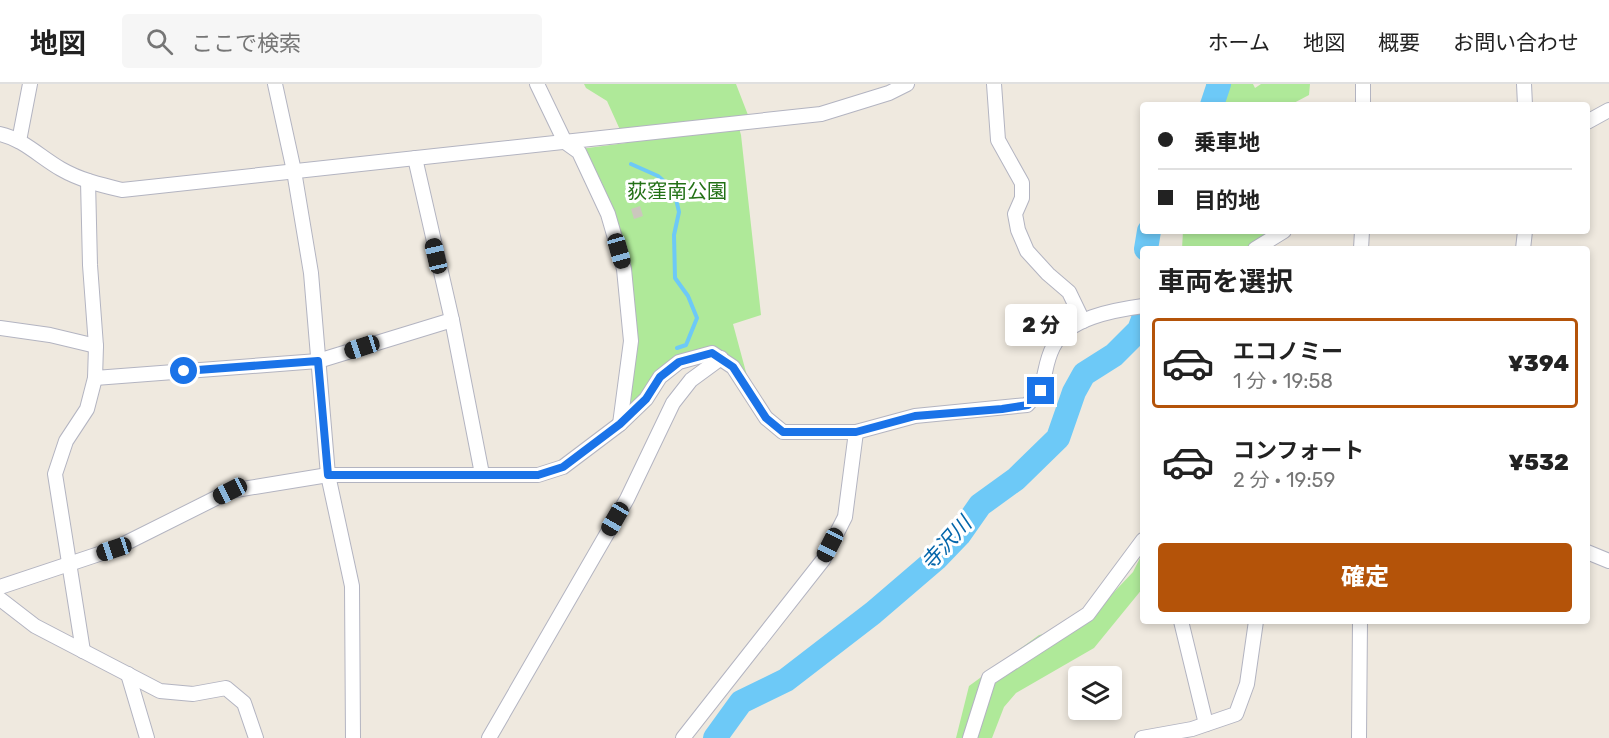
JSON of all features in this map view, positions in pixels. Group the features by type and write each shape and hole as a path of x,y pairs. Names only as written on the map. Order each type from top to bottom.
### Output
{"street":[{"path":"19,141 30,84"},
{"path":"274,84 294,171 311,273 328,475 352,586 353,738"},
{"path":"537,84 565,142 579,152 608,214 624,269 631,341 620,424"},
{"path":"0,134 19,141 62,170 88,181 122,190 821,114 889,93 907,84"},
{"path":"994,84 998,140 1022,183 1022,198 1015,214 1018,230 1028,251 1047,274 1069,292 1083,321"},
{"path":"1362,84 1363,102"},
{"path":"1524,84 1525,102"},
{"path":"1590,120 1609,110"},
{"path":"415,158 452,320 482,474"},
{"path":"83,651 55,474 66,441 87,409 95,378 96,346 90,265 88,181"},
{"path":"1260,246 1279,234"},
{"path":"0,587 114,549 230,491 328,475 538,475 563,467 620,424 646,399 660,377 679,362 712,353 733,367 766,418 783,432 856,432 915,416 1028,405 1041,391 1053,346 1065,330 1083,321 1140,307"},
{"path":"95,378 318,361 452,320"},
{"path":"0,328 50,335 96,346"},
{"path":"489,738 627,499 673,403 691,380 721,358"},
{"path":"683,738 823,560 845,517 856,432"},
{"path":"970,738 989,678 1088,614 1140,544"},
{"path":"1590,553 1609,561"},
{"path":"0,599 35,626 160,691 193,694 226,688 244,703 256,738"},
{"path":"1182,624 1206,724"},
{"path":"1142,738 1190,734 1206,724 1236,714 1247,684 1256,624"},
{"path":"1359,738 1360,624"},
{"path":"128,674 145,737"}],"green space":[{"name":"荻窪南公園","path":"584,84 736,84 748,115 736,117 741,135 761,315 733,324 750,387 714,348 673,359 653,378 643,397 628,409 629,265 580,149 626,143 607,101 586,88"},
{"path":"1206,84 1253,84 1255,88 1261,84 1310,84 1309,95 1296,102 1206,102"},
{"path":"1183,234 1268,234 1270,246 1182,246"},
{"path":"1140,558 1140,592 1094,648 1016,693 1004,707 992,738 956,738 969,686 1039,635 1081,627 1133,572"}],"building":[{"path":"640,206 643,216 634,219 631,209"}],"waterway":[{"name":"寺沢川","path":"1213,102 1219,84"},
{"path":"631,164 658,176 674,190 679,212 674,235 675,278 688,296 697,318 686,345 677,348"},
{"name":"寺沢川","path":"1146,246 1148,234"},
{"name":"寺沢川","path":"715,738 741,702 786,680 873,613 936,559 959,535 980,505 1016,479 1058,438 1074,392 1084,374 1114,355 1140,327"}],"route":[{"path":"184,371 318,361 328,475 538,475 563,467 620,424 646,399 660,377 679,362 712,353 733,367 766,418 783,432 856,432 915,416 1028,405 1041,391"}]}
